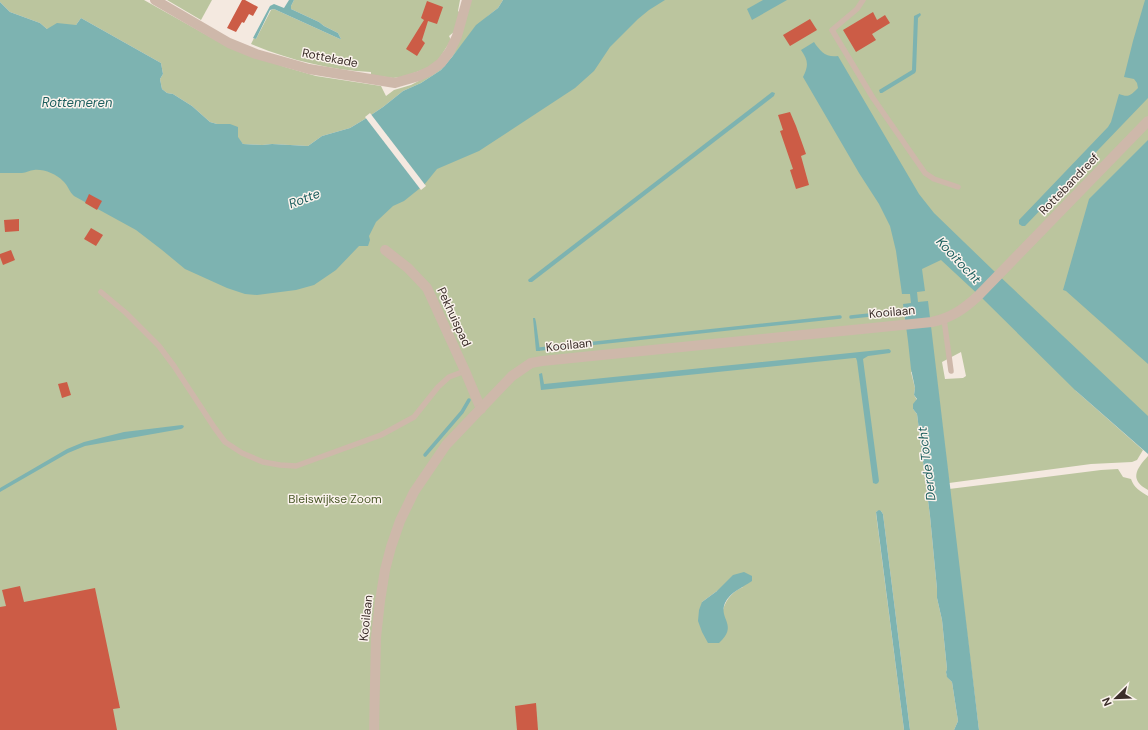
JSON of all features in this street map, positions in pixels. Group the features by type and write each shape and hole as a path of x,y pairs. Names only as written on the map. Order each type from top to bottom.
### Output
{"street":[{"name":"Rottekade","path":"155,0 229,42 256,54 309,69 395,83 419,76 430,71 441,63 450,51 457,36 467,0"},
{"name":"Rottebandreef","path":"1005,268 1148,121"},
{"name":"Pekhuispad","path":"385,250 408,268 427,288 481,409"},
{"name":"Kooilaan","path":"374,730 376,637 380,601 385,570 400,522 414,492 446,445 512,376 531,363 542,361 932,322 944,319 965,308 1005,268"}],"lane":[{"path":"863,0 857,9 832,30 873,98 925,173 934,180 958,186"},
{"path":"100,292 126,313 159,346 214,427 226,442 242,453 263,462 296,466 381,435 414,417 438,387 449,377 465,371"},
{"path":"944,319 951,371"}],"green space":[{"path":"0,0 144,0 228,47 316,76 381,86 386,96 394,90 411,85 438,70 471,0 503,0 498,8 488,16 441,70 421,83 403,91 383,107 350,128 322,136 308,146 243,144 226,124 210,122 192,106 162,89 160,79 163,74 161,63 81,18 76,25 47,29 40,23 10,12 0,2"},
{"path":"167,0 212,0 201,20"},
{"path":"294,0 460,0 458,11 460,13 455,31 449,36 451,40 437,62 428,68 402,77 393,78 371,75 371,72 340,69 310,63 280,55 251,44 254,38 256,39 271,10 274,9 341,39 338,33 291,9"},
{"name":"Bleiswijkse Zoom","path":"630,0 1148,0 1148,431 1075,390 1143,450 1137,460 1132,462 1091,464 949,483 935,366 911,372 915,388 914,395 917,400 913,409 917,414 930,516 937,598 942,620 947,669 946,673 952,682 958,721 954,730 910,730 883,514 881,511 877,511 876,513 904,730 0,730 0,132 220,266","holes":["961,352 966,376 963,378 945,379 942,362","743,587 730,596 723,610 702,602 717,591"]},
{"path":"1148,456 1148,490 1138,482 1136,474 1140,465"},
{"path":"1118,469 1123,477 1131,479 1140,491 1148,496 1148,730 979,730 949,489"}],"water":[{"path":"289,0 294,0 291,9 338,33 341,39 274,9 270,10 256,39 253,38 270,6 274,4 284,8"},
{"name":"Rottemeren","path":"503,0 665,0 638,19 610,47 594,71 575,88 479,151 437,169 424,185 404,201 393,206 376,222 369,236 370,240 368,246 359,246 336,270 314,285 296,290 257,295 245,294 227,288 185,269 136,230 74,196 65,183 53,174 38,170 32,170 25,173 0,173 0,2 10,12 40,23 47,29 57,23 76,25 81,18 161,63 163,74 160,79 162,89 192,106 210,122 217,124 230,124 238,127 238,137 243,144 308,146 322,136 350,128 383,107 403,91 421,83 441,70 476,25 498,8"},
{"path":"763,0 787,0 752,20 747,9"},
{"path":"1145,0 1148,0 1148,98 1025,226 1022,226 1019,224 1019,220 1108,127 1111,122 1119,94 1125,96 1130,95 1138,88 1134,79 1124,77"},
{"path":"920,13 921,15 918,18 915,73 880,93 879,90 912,70 914,16"},
{"path":"814,42 827,55 838,56 919,194 934,213 1148,416 1148,454 1075,390 983,299 941,260 922,269 925,291 917,292 918,302 928,301 979,730 954,730 958,721 952,682 947,677 946,672 947,669 942,620 937,598 930,516 917,414 913,409 913,404 917,399 914,395 915,388 911,369 903,304 911,303 910,294 902,294 896,251 890,226 879,204 859,173 803,77 807,63 801,50"},
{"path":"772,92 775,93 774,96 532,282 529,282 529,279"},
{"path":"1148,140 1148,364 1066,291 1063,290 1089,199"},
{"path":"533,318 535,318 536,322 540,351 536,351"},
{"path":"889,349 891,351 890,353 868,356 863,359 879,481 876,484 873,483 856,358 541,390 539,374 542,373 544,384"},
{"path":"184,426 181,429 85,446 68,453 0,492 0,488 67,449 84,442 124,432"},
{"path":"879,510 883,514 910,730 904,730 876,512"},
{"path":"744,572 752,576 752,581 733,593 725,603 724,613 728,627 725,637 719,643 708,643 698,621 699,610 702,602 717,591 733,575"}],"pier":[{"path":"370,113 426,186 421,190 365,117"}],"building":[{"path":"242,0 245,0 258,7 253,16 249,14 244,23 242,22 236,32 227,28"},
{"path":"427,1 443,7 437,24 428,21 422,40 425,43 417,56 406,49 424,20 421,18"},
{"path":"873,12 877,20 885,15 890,23 872,34 876,40 856,52 843,30"},
{"path":"810,19 817,30 790,46 783,35"},
{"path":"790,112 806,154 801,156 809,185 796,189 790,170 793,169 780,131 783,130 778,115"},
{"path":"89,194 102,201 97,210 85,203"},
{"path":"19,219 19,231 5,232 4,220"},
{"path":"91,228 103,235 96,246 84,239"},
{"path":"11,250 15,260 3,265 0,254"},
{"path":"67,382 71,395 62,398 58,384"},
{"path":"20,586 24,602 95,588 120,708 113,709 117,730 0,730 0,607 6,606 2,590"},
{"path":"536,703 538,730 517,730 515,706"}],"waterway":[{"path":"851,317 888,313"},
{"path":"540,349 840,317"},
{"path":"425,455 462,412 469,400"}],"water label":[{"name":"Rotte","path":"304,198"},
{"name":"Kooitocht","path":"959,260"},
{"name":"Derde Tocht","path":"926,464"}]}
